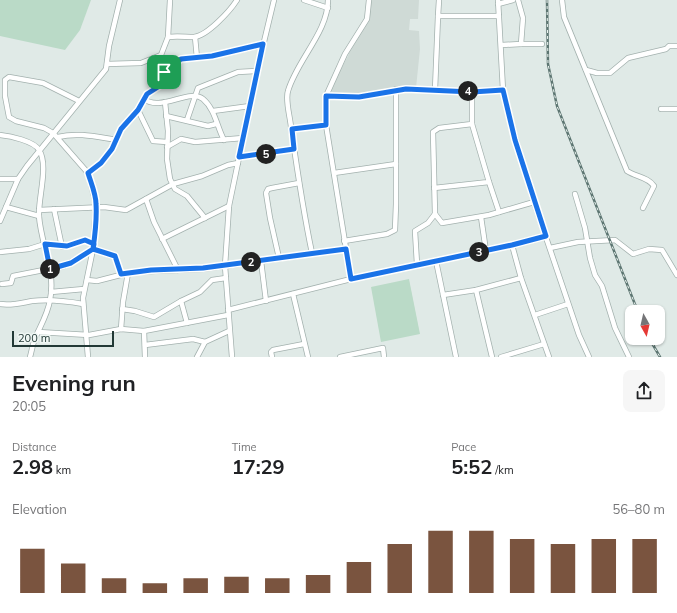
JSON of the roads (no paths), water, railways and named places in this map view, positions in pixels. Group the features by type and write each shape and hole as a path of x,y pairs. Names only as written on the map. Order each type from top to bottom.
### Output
{"street":[{"path":"0,221 18,179 39,150 102,73 107,64 109,46 120,0"},
{"path":"88,173 101,163 112,149 121,129 138,110 149,92 161,85 164,72 161,55 168,36 170,0"},
{"path":"168,36 195,37 202,34 225,16 237,0"},
{"path":"232,357 225,266 229,206 257,71 274,0"},
{"path":"304,0 328,8"},
{"path":"312,253 299,183 287,92 293,77 318,35 328,8 328,0"},
{"path":"351,279 326,125 326,96 345,54 367,19 369,0"},
{"path":"435,90 439,0"},
{"path":"513,0 498,2 502,45 503,90 515,140 534,202 568,304 589,357"},
{"path":"518,0 523,18 521,44"},
{"path":"562,0 564,17 628,171 638,178 648,179 654,186 643,208"},
{"path":"438,16 499,16"},
{"path":"195,37 197,58"},
{"path":"164,72 177,61 263,44"},
{"path":"502,45 542,44"},
{"path":"586,70 597,73 610,73 628,58 666,49 669,46 677,46"},
{"path":"107,64 141,64 161,55"},
{"path":"187,120 195,91 202,85 238,72 257,71"},
{"path":"78,101 42,83 9,77 5,80 5,96 9,117 16,121 44,128 53,133 88,173 96,207 93,246 84,289 83,304 88,357"},
{"path":"326,96 374,96 396,89 472,92 503,90"},
{"path":"344,241 387,234 395,230 396,89"},
{"path":"472,92 472,124 499,212"},
{"path":"144,99 154,104 194,96 202,98 213,111 216,124 224,140"},
{"path":"165,102 168,173 175,189 187,196 205,218"},
{"path":"213,111 250,106"},
{"path":"661,109 677,109"},
{"path":"138,110 153,141 167,144 181,139 195,142 243,138"},
{"path":"166,116 208,126 216,124"},
{"path":"472,124 439,128 433,132 435,214 442,223 481,217 534,202"},
{"path":"292,129 326,125"},
{"path":"0,135 28,142 39,150 42,176 39,216 50,269 51,292 50,301 35,338 30,357"},
{"path":"58,137 68,135 89,135 117,140"},
{"path":"239,157 294,149"},
{"path":"39,210 96,207 126,210 173,184 202,176 228,164 238,163"},
{"path":"334,173 396,164"},
{"path":"0,179 18,179"},
{"path":"434,188 490,182"},
{"path":"279,258 266,193 272,188 299,183"},
{"path":"575,194 595,275 602,286 616,328 630,357"},
{"path":"146,199 162,239 178,270"},
{"path":"6,206 39,216"},
{"path":"162,239 229,206"},
{"path":"54,209 62,247"},
{"path":"417,264 415,231 428,223 435,214"},
{"path":"481,217 486,251"},
{"path":"38,332 86,335 121,329 144,331 186,323 351,279 417,264 486,251 546,236"},
{"path":"0,252 45,244 62,247 85,240 93,246 115,256 121,274"},
{"path":"550,248 587,241 615,240 633,254 649,249 662,250 677,275"},
{"path":"512,245 521,278 549,357"},
{"path":"2,284 11,283 13,276 50,269 71,263 93,246"},
{"path":"87,280 97,281 128,273 225,266 346,249"},
{"path":"261,261 266,301"},
{"path":"436,261 456,357"},
{"path":"121,329 122,309 128,273"},
{"path":"122,309 154,317 200,292 212,280 226,278"},
{"path":"443,295 476,290 521,278"},
{"path":"51,292 84,289"},
{"path":"476,290 492,357"},
{"path":"292,294 308,357"},
{"path":"0,304 9,305 32,301 64,301 83,304"},
{"path":"181,301 186,323"},
{"path":"535,315 568,304"},
{"path":"144,331 144,357"},
{"path":"145,345 193,339 205,342 229,332"},
{"path":"197,357 205,342"},
{"path":"272,357 271,352 273,350 304,344"},
{"path":"501,357 544,344"},
{"path":"340,357 383,348 384,357"}],"railway":[{"path":"547,0 548,64 557,106 635,305"},
{"path":"653,345 660,357"}]}
